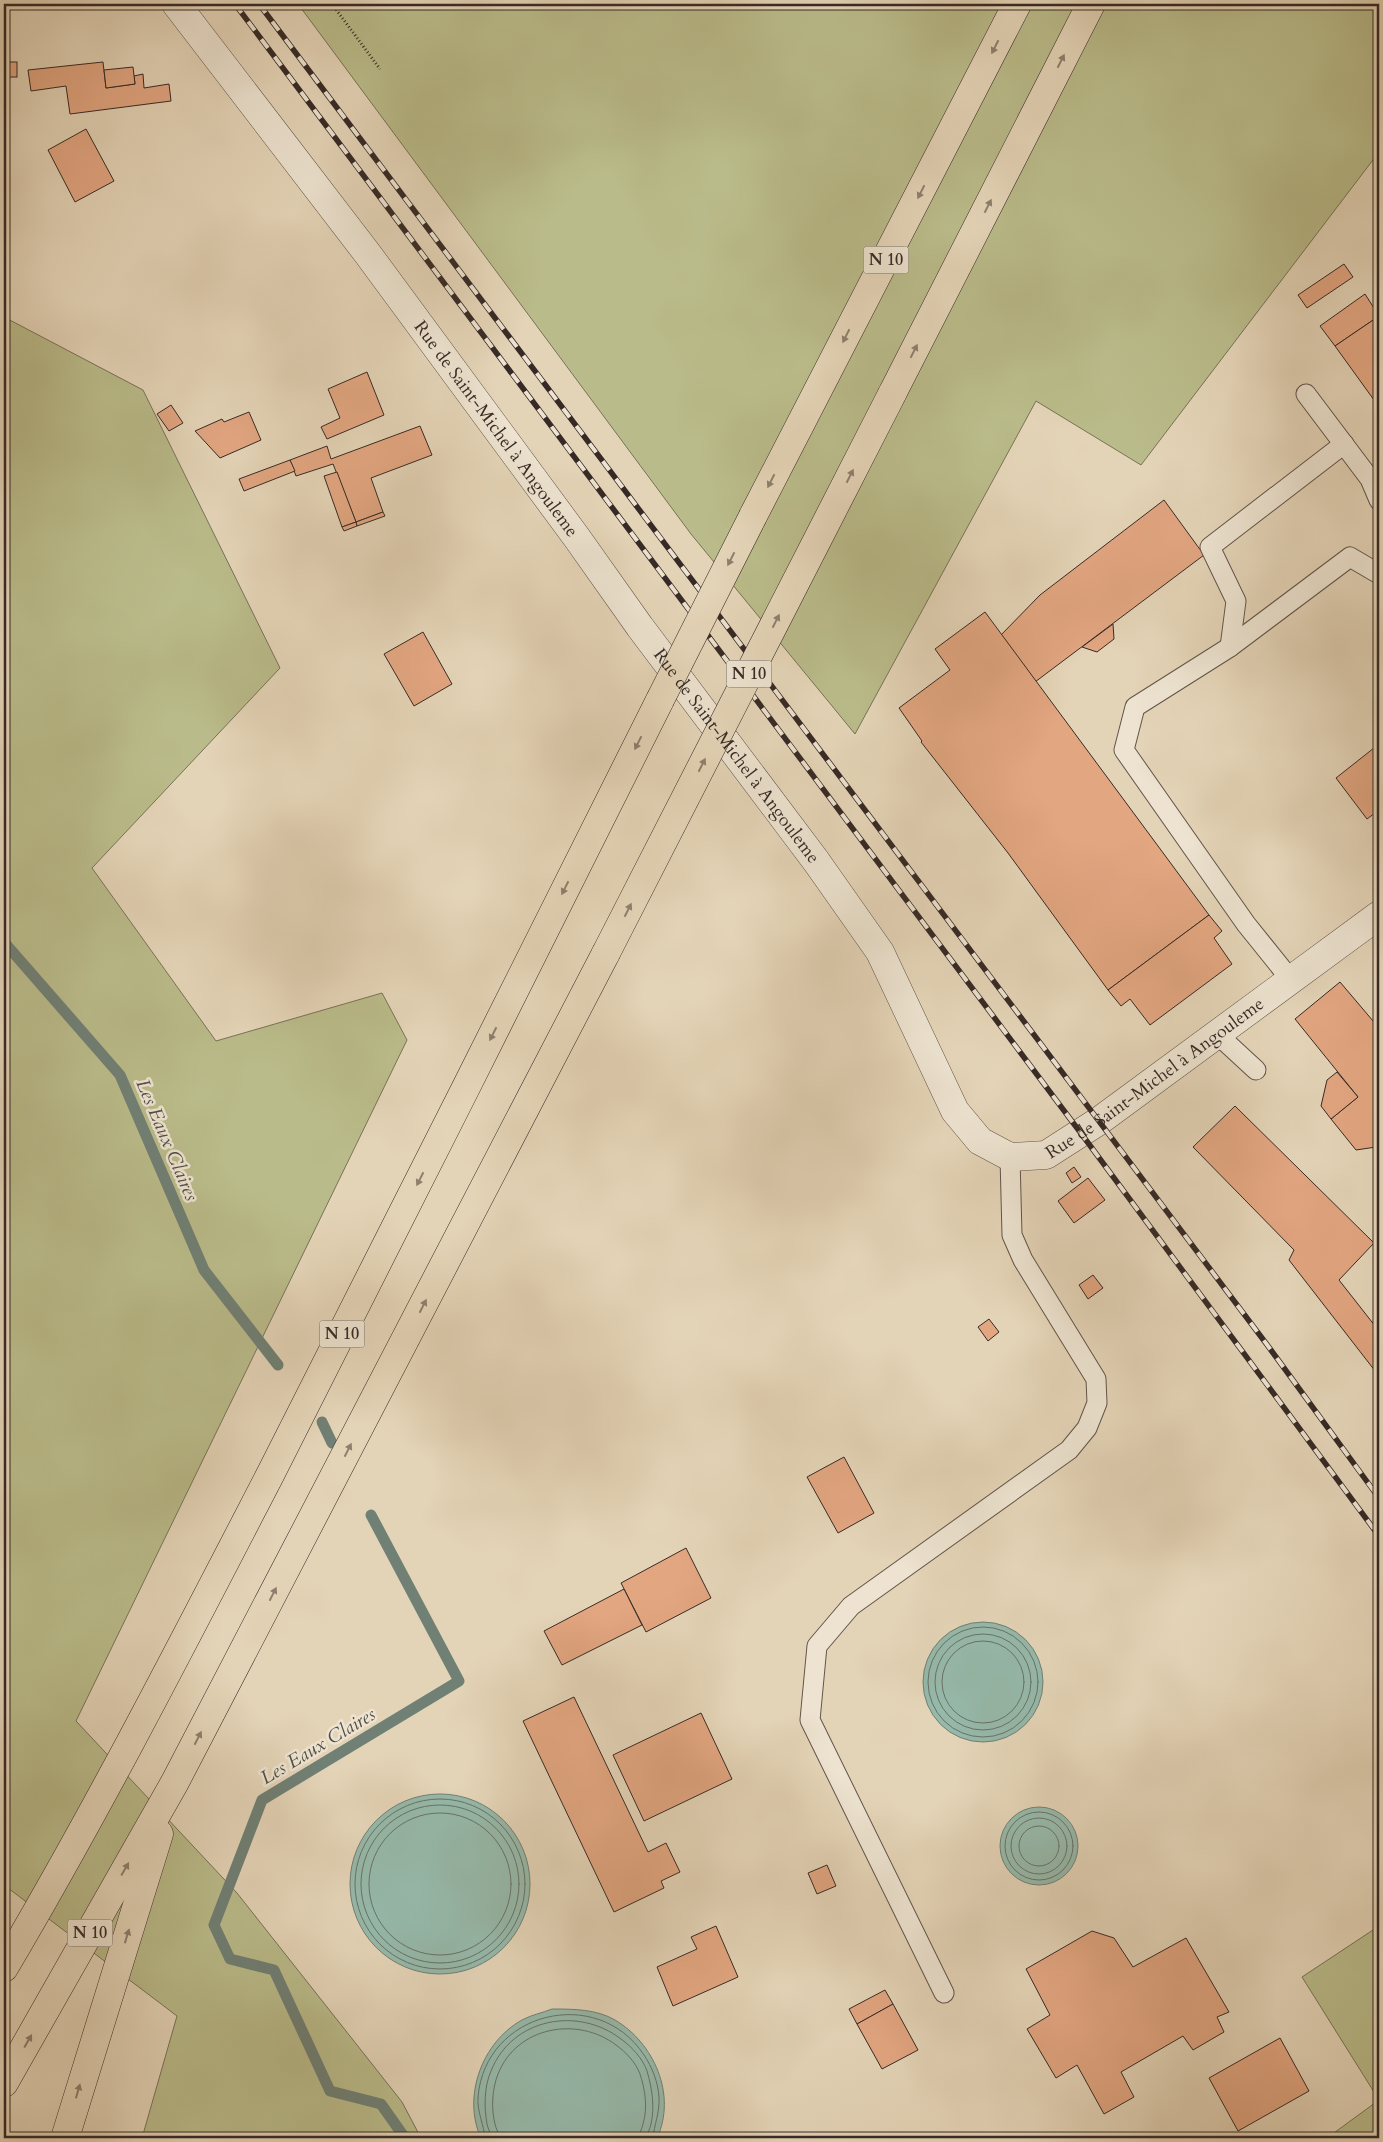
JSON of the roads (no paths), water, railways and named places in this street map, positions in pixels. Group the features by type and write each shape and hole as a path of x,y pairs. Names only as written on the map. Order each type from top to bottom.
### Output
{"highway":[{"name":"N 10","path":"4,1968 85,1830 156,1697 335,1349 753,516 1017,4"},
{"name":"N 10","path":"4,2084 175,1782 606,953 1091,4"},
{"path":"65,2138 175,1782"}],"street":[{"name":"Rue de Saint-Michel à Angouleme","path":"176,4 373,260 566,522 640,627 832,884 880,952 955,1111 980,1140 1010,1157 1046,1155 1099,1121 1379,915"}],"lane":[{"path":"1306,394 1370,479 1379,500"},
{"path":"1230,647 1236,601 1210,547 1344,444"},
{"path":"1292,980 1246,924 1124,750 1134,707 1230,647 1350,557 1379,574"},
{"path":"1217,1034 1256,1070"},
{"path":"944,1993 810,1720 817,1646 851,1606 1069,1450 1087,1428 1097,1403 1096,1379 1023,1260 1012,1235 1010,1157"}],"water":[{"path":"983,1622 995,1623 1006,1627 1016,1632 1025,1640 1033,1649 1038,1659 1042,1670 1042,1694 1038,1705 1033,1715 1025,1724 1016,1732 1006,1737 995,1741 983,1742 971,1741 960,1737 950,1732 941,1724 933,1715 928,1705 924,1694 923,1682 924,1670 928,1659 933,1649 941,1640 950,1632 960,1627 971,1623"},
{"path":"449,1794 458,1795 483,1804 504,1820 520,1841 529,1866 529,1902 520,1927 504,1948 483,1964 475,1967 458,1973 431,1974 422,1973 397,1964 370,1941 360,1927 351,1902 350,1875 351,1866 360,1841 383,1814 397,1804 422,1795"},
{"path":"1039,1807 1054,1810 1067,1818 1075,1831 1078,1846 1075,1861 1067,1874 1054,1882 1039,1885 1024,1882 1011,1874 1003,1861 1000,1846 1003,1831 1011,1818 1024,1810"},
{"path":"552,2009 584,2010 608,2016 629,2030 641,2042 651,2056 663,2088 663,2122 657,2138 481,2138 476,2122 475,2088 486,2056 508,2030 522,2020"}],"waterway":[{"name":"Les Eaux Claires","path":"4,942 120,1075 204,1270 278,1365"},
{"name":"Les Eaux Claires","path":"322,1422 332,1443"},
{"name":"Les Eaux Claires","path":"371,1515 459,1681 262,1800 214,1925 230,1959 274,1970 330,2091 381,2104 405,2138"}],"railway":[{"path":"235,4 1080,1132 1379,1536"},
{"path":"259,4 1268,1346 1379,1498"}]}
